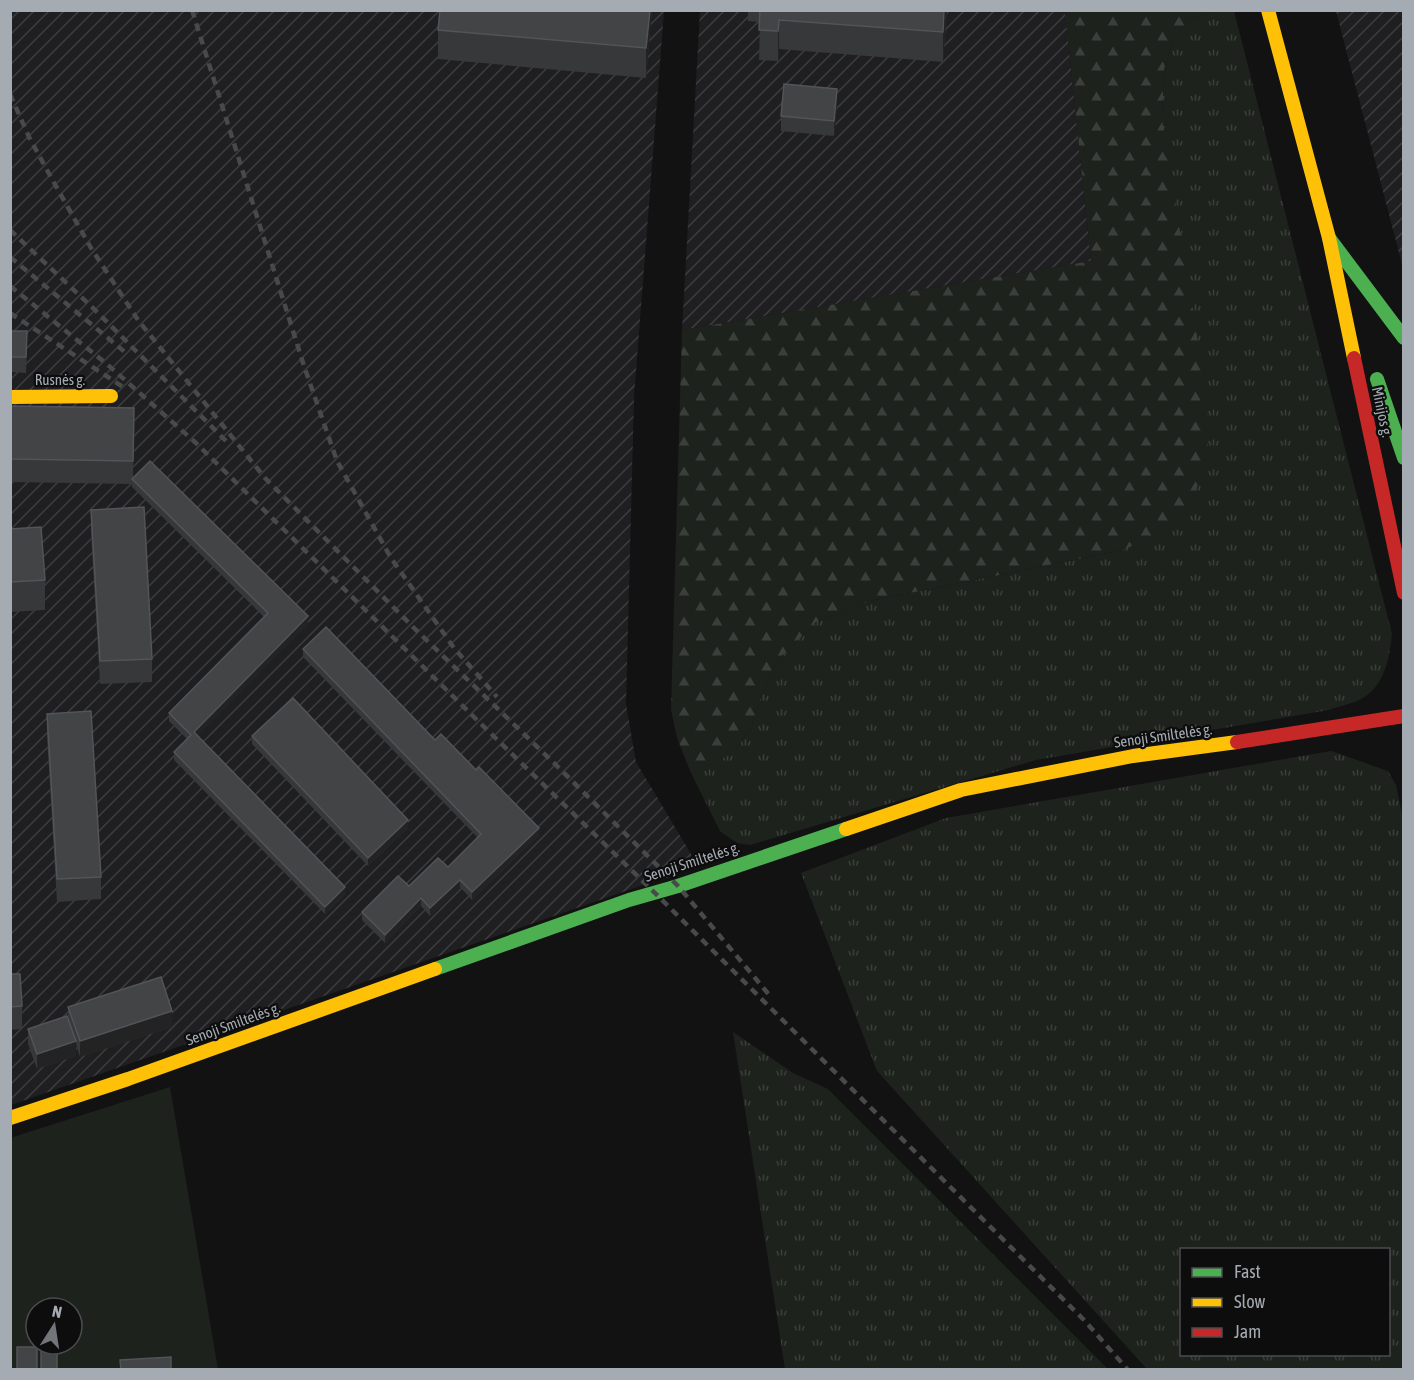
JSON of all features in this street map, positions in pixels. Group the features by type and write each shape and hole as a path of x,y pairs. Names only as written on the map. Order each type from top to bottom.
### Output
{"street":[{"name":"Minijos g.","path":"1268,10 1329,238 1404,592"},
{"name":"Minijos g.","path":"1329,238 1366,348"},
{"path":"1329,238 1404,338"},
{"name":"Minijos g.","path":"1374,370 1404,458"},
{"name":"Rusnės g.","path":"10,397 111,396"},
{"name":"Senoji Smiltelės g.","path":"10,1118 109,1086 629,900 678,886 961,790 1133,756 1310,732 1404,716"}],"shaded area":[{"path":"11,11 664,11 634,397 626,704 636,762 691,854 692,862 686,870 11,1105"},
{"path":"700,11 1065,11 1091,261 682,330"},
{"path":"1336,11 1403,11 1403,268"}],"green space":[{"path":"1065,11 1217,11 1190,19 1174,39 1164,69 1162,120 1207,399 1208,445 1194,499 1165,531 1123,550 870,601 816,622 779,659 761,697 751,728 733,753 691,773 677,738 671,710 682,330 1091,261"},
{"path":"1217,11 1234,11 1392,634 1381,679 1369,694 1361,699 1329,710 1036,760 750,845 737,843 720,831 691,773 733,753 751,728 761,697 779,659 816,622 870,601 1123,550 1162,120 1164,69 1174,39 1190,19"},
{"path":"1331,751 1388,771 1396,785 1403,819 1403,1369 1147,1369 877,1071 801,873 946,818"},
{"path":"733,1032 793,1073 828,1089 1108,1369 785,1369"},
{"path":"170,1087 218,1369 11,1369 10,1138"}],"building":[{"path":"440,10 650,10 646,48 438,30"},
{"path":"760,10 944,10 943,32 779,20 778,31 759,30"},
{"path":"784,84 837,89 834,121 781,116"},
{"path":"10,331 27,331 26,357 10,357"},
{"path":"10,406 134,408 133,461 10,459"},
{"path":"150,461 308,616 194,732 345,887 325,907 174,752 191,735 169,713 268,613 132,479"},
{"path":"144,507 152,659 100,661 91,510"},
{"path":"41,527 45,580 10,582 10,529"},
{"path":"326,627 435,740 441,734 476,770 479,767 539,828 472,892 460,880 430,908 421,898 385,935 362,912 398,876 409,886 438,858 448,867 481,834 303,649"},
{"path":"293,698 408,820 368,858 252,736"},
{"path":"91,711 101,877 57,879 47,714"},
{"path":"10,974 20,974 22,1006 10,1007"},
{"path":"161,977 172,1011 80,1041 68,1007"},
{"path":"67,1016 76,1041 37,1054 28,1029"},
{"path":"17,1347 24,1347 24,1356 37,1356 37,1370 17,1370"},
{"path":"41,1356 57,1356 57,1370 41,1370"},
{"path":"171,1357 171,1370 121,1370 120,1360"}],"railway":[{"path":"192,10 304,366 337,461 391,558 454,648 497,697"},
{"path":"10,94 29,137 53,181 91,248 138,320 265,478 414,628 678,886 771,997"},
{"path":"10,230 94,309 228,443"},
{"path":"10,257 126,353"},
{"path":"10,286 108,365 196,443 655,893 1084,1320 1128,1370"},
{"path":"10,313 123,387"}],"traffic: fast":[{"path":"1329,238 1404,338"},
{"path":"1377,379 1404,458"},
{"path":"435,969 629,900 678,886 846,829"}],"traffic: slow":[{"path":"1268,10 1329,238 1354,358"},
{"path":"10,397 111,396"},
{"path":"846,829 961,790 1133,756 1237,742"},
{"path":"10,1118 128,1079 435,969"}],"traffic: jam":[{"path":"1354,358 1404,593"},
{"path":"1237,742 1404,716"}]}
